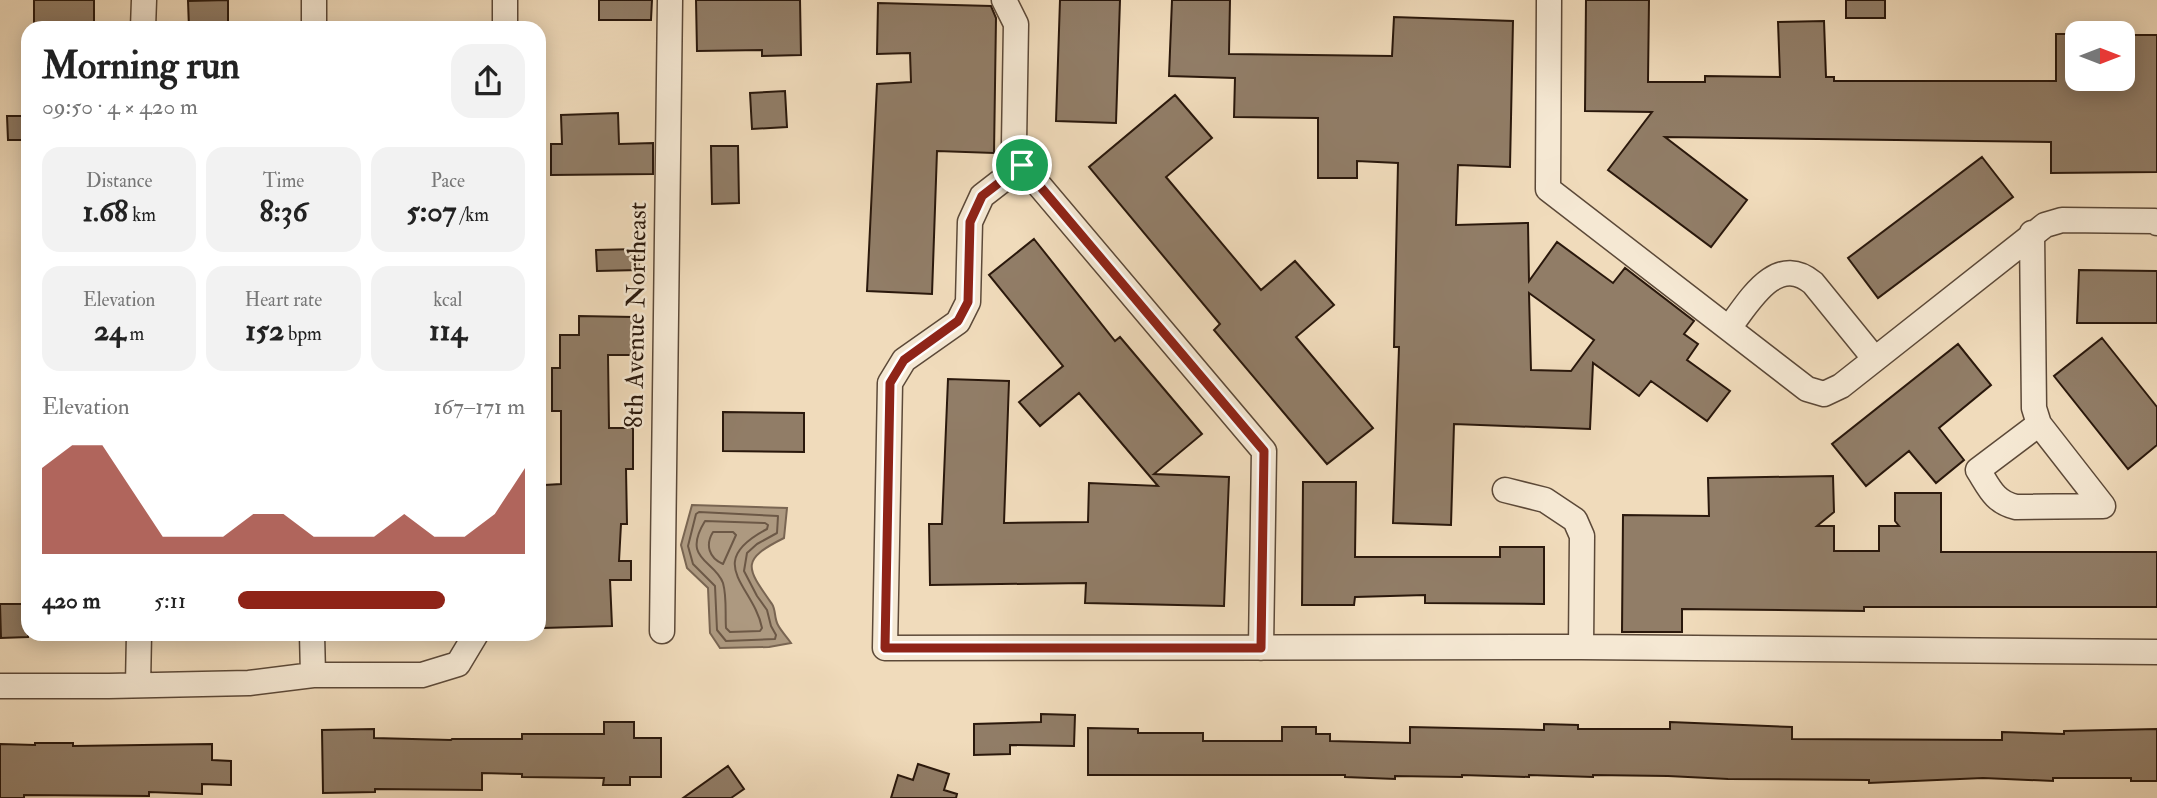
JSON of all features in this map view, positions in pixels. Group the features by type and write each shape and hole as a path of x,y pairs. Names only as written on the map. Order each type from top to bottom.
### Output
{"street":[{"path":"144,0 144,21"},
{"path":"314,0 314,21"},
{"path":"505,0 505,21"},
{"name":"8th Avenue Northeast","path":"662,631 670,0"},
{"path":"1004,0 1016,24 1014,144 1022,165 1264,451 1261,648"},
{"path":"1549,0 1548,189 1807,389 1824,394 1841,386 2045,225 2062,220 2156,221"},
{"path":"1022,165 982,196 970,222 968,302 958,321 904,360 890,383 885,648 1581,647 2157,652"},
{"path":"2032,233 2034,408 2039,424 2103,506 2016,507 2004,504 1996,497 1978,470 2039,424"},
{"path":"1729,328 1762,286 1773,277 1789,272 1804,275 1813,282 1874,358"},
{"path":"1505,490 1545,500 1575,520 1582,536 1581,647"},
{"path":"138,685 139,641"},
{"path":"312,641 313,675"},
{"path":"0,686 249,683 313,675 422,675 458,664 472,641"}],"water":[{"path":"692,505 787,508 784,538 760,552 752,565 757,581 773,606 778,625 791,643 769,647 720,648 710,633 708,588 687,568 681,545"}],"building":[{"path":"34,0 94,0 94,21 34,21"},
{"path":"228,0 228,21 189,21 188,1"},
{"path":"599,0 652,0 651,20 599,20"},
{"path":"696,0 800,0 801,55 762,56 762,50 697,51"},
{"path":"1060,0 1120,0 1116,123 1056,121"},
{"path":"1172,0 1230,0 1229,54 1392,56 1394,17 1513,21 1510,167 1458,165 1456,225 1528,223 1529,281 1557,242 1613,283 1625,268 1694,321 1684,334 1698,344 1687,360 1730,391 1707,421 1651,381 1639,396 1593,363 1590,429 1454,424 1451,525 1393,523 1399,347 1394,347 1398,163 1357,161 1357,178 1318,178 1318,118 1234,117 1235,78 1169,76","holes":["1529,293 1594,340 1571,371 1531,370"]},
{"path":"1586,0 1649,0 1648,82 1705,82 1705,76 1780,77 1778,22 1824,21 1826,77 1834,77 1834,81 2056,81 2056,34 2065,34 2065,91 2135,91 2135,35 2157,35 2157,172 2051,173 2051,142 1665,137 1747,200 1711,247 1608,170 1652,112 1585,111"},
{"path":"1846,0 1885,0 1885,18 1846,18"},
{"path":"878,3 991,6 996,18 994,153 937,151 932,294 867,291 877,84 911,82 910,53 877,54"},
{"path":"785,91 787,127 752,129 750,93"},
{"path":"1175,95 1212,138 1166,177 1261,290 1295,261 1334,305 1296,337 1373,428 1327,464 1214,330 1220,324 1089,167"},
{"path":"618,113 619,144 653,143 653,174 551,175 551,144 562,144 561,115"},
{"path":"7,116 21,116 21,140 8,140"},
{"path":"711,146 738,146 739,203 712,204"},
{"path":"1982,157 2013,197 1878,298 1848,258"},
{"path":"1034,239 1115,341 1120,337 1202,434 1154,474 1229,477 1224,606 1085,603 1086,583 930,585 929,524 942,524 948,379 1009,381 1004,523 1088,522 1089,483 1158,486 1079,393 1040,426 1019,402 1063,366 989,275"},
{"path":"638,249 639,270 597,271 596,250"},
{"path":"2079,270 2157,271 2157,323 2077,323"},
{"path":"579,316 634,317 633,355 608,355 609,428 633,428 633,469 626,469 627,524 621,524 619,561 631,561 631,580 610,580 612,626 546,628 546,485 561,484 561,411 552,411 552,368 560,368 560,335 579,335"},
{"path":"2102,338 2157,407 2157,445 2128,469 2054,376"},
{"path":"1958,344 1991,385 1939,428 1964,460 1936,483 1909,451 1866,486 1832,444"},
{"path":"723,412 804,413 804,452 723,451"},
{"path":"1833,476 1834,512 1817,526 1834,526 1834,551 1879,551 1879,526 1899,526 1895,521 1895,493 1941,493 1941,552 2157,552 2157,607 1864,607 1864,611 1682,609 1682,632 1622,632 1623,515 1709,516 1708,478"},
{"path":"1303,482 1356,482 1355,557 1500,557 1500,547 1544,547 1544,604 1425,603 1425,595 1355,597 1354,605 1302,605"},
{"path":"0,604 21,604 21,637 1,638"},
{"path":"1041,714 1075,715 1074,746 1010,745 1010,754 974,755 974,724 1041,722"},
{"path":"604,722 634,722 634,738 661,738 661,777 630,777 630,785 603,785 604,778 522,777 522,774 482,773 482,790 375,789 375,792 323,793 322,730 374,729 374,738 522,739 522,734 604,734"},
{"path":"1670,722 1792,727 1792,739 2002,740 2002,732 2064,734 2064,731 2157,729 2157,781 2131,781 2131,778 2053,778 2053,781 1983,778 1869,783 1869,780 1593,775 1395,776 1395,779 1345,775 1088,775 1088,728 1138,729 1138,733 1203,733 1203,741 1282,741 1282,727 1316,727 1316,734 1330,734 1330,741 1410,743 1410,727 1544,730 1544,724 1578,725 1578,729 1670,729"},
{"path":"73,743 73,746 212,744 212,760 231,761 231,785 202,784 202,794 149,792 149,796 24,795 24,798 0,798 0,744"},
{"path":"918,764 949,774 944,790 957,794 956,798 891,798 898,775 913,780"},
{"path":"728,766 744,789 731,798 683,798"}],"route":[{"path":"1022,165 1264,451 1261,648 885,648 890,383 904,360 958,321 968,302 970,222 982,196 1022,165"}]}
